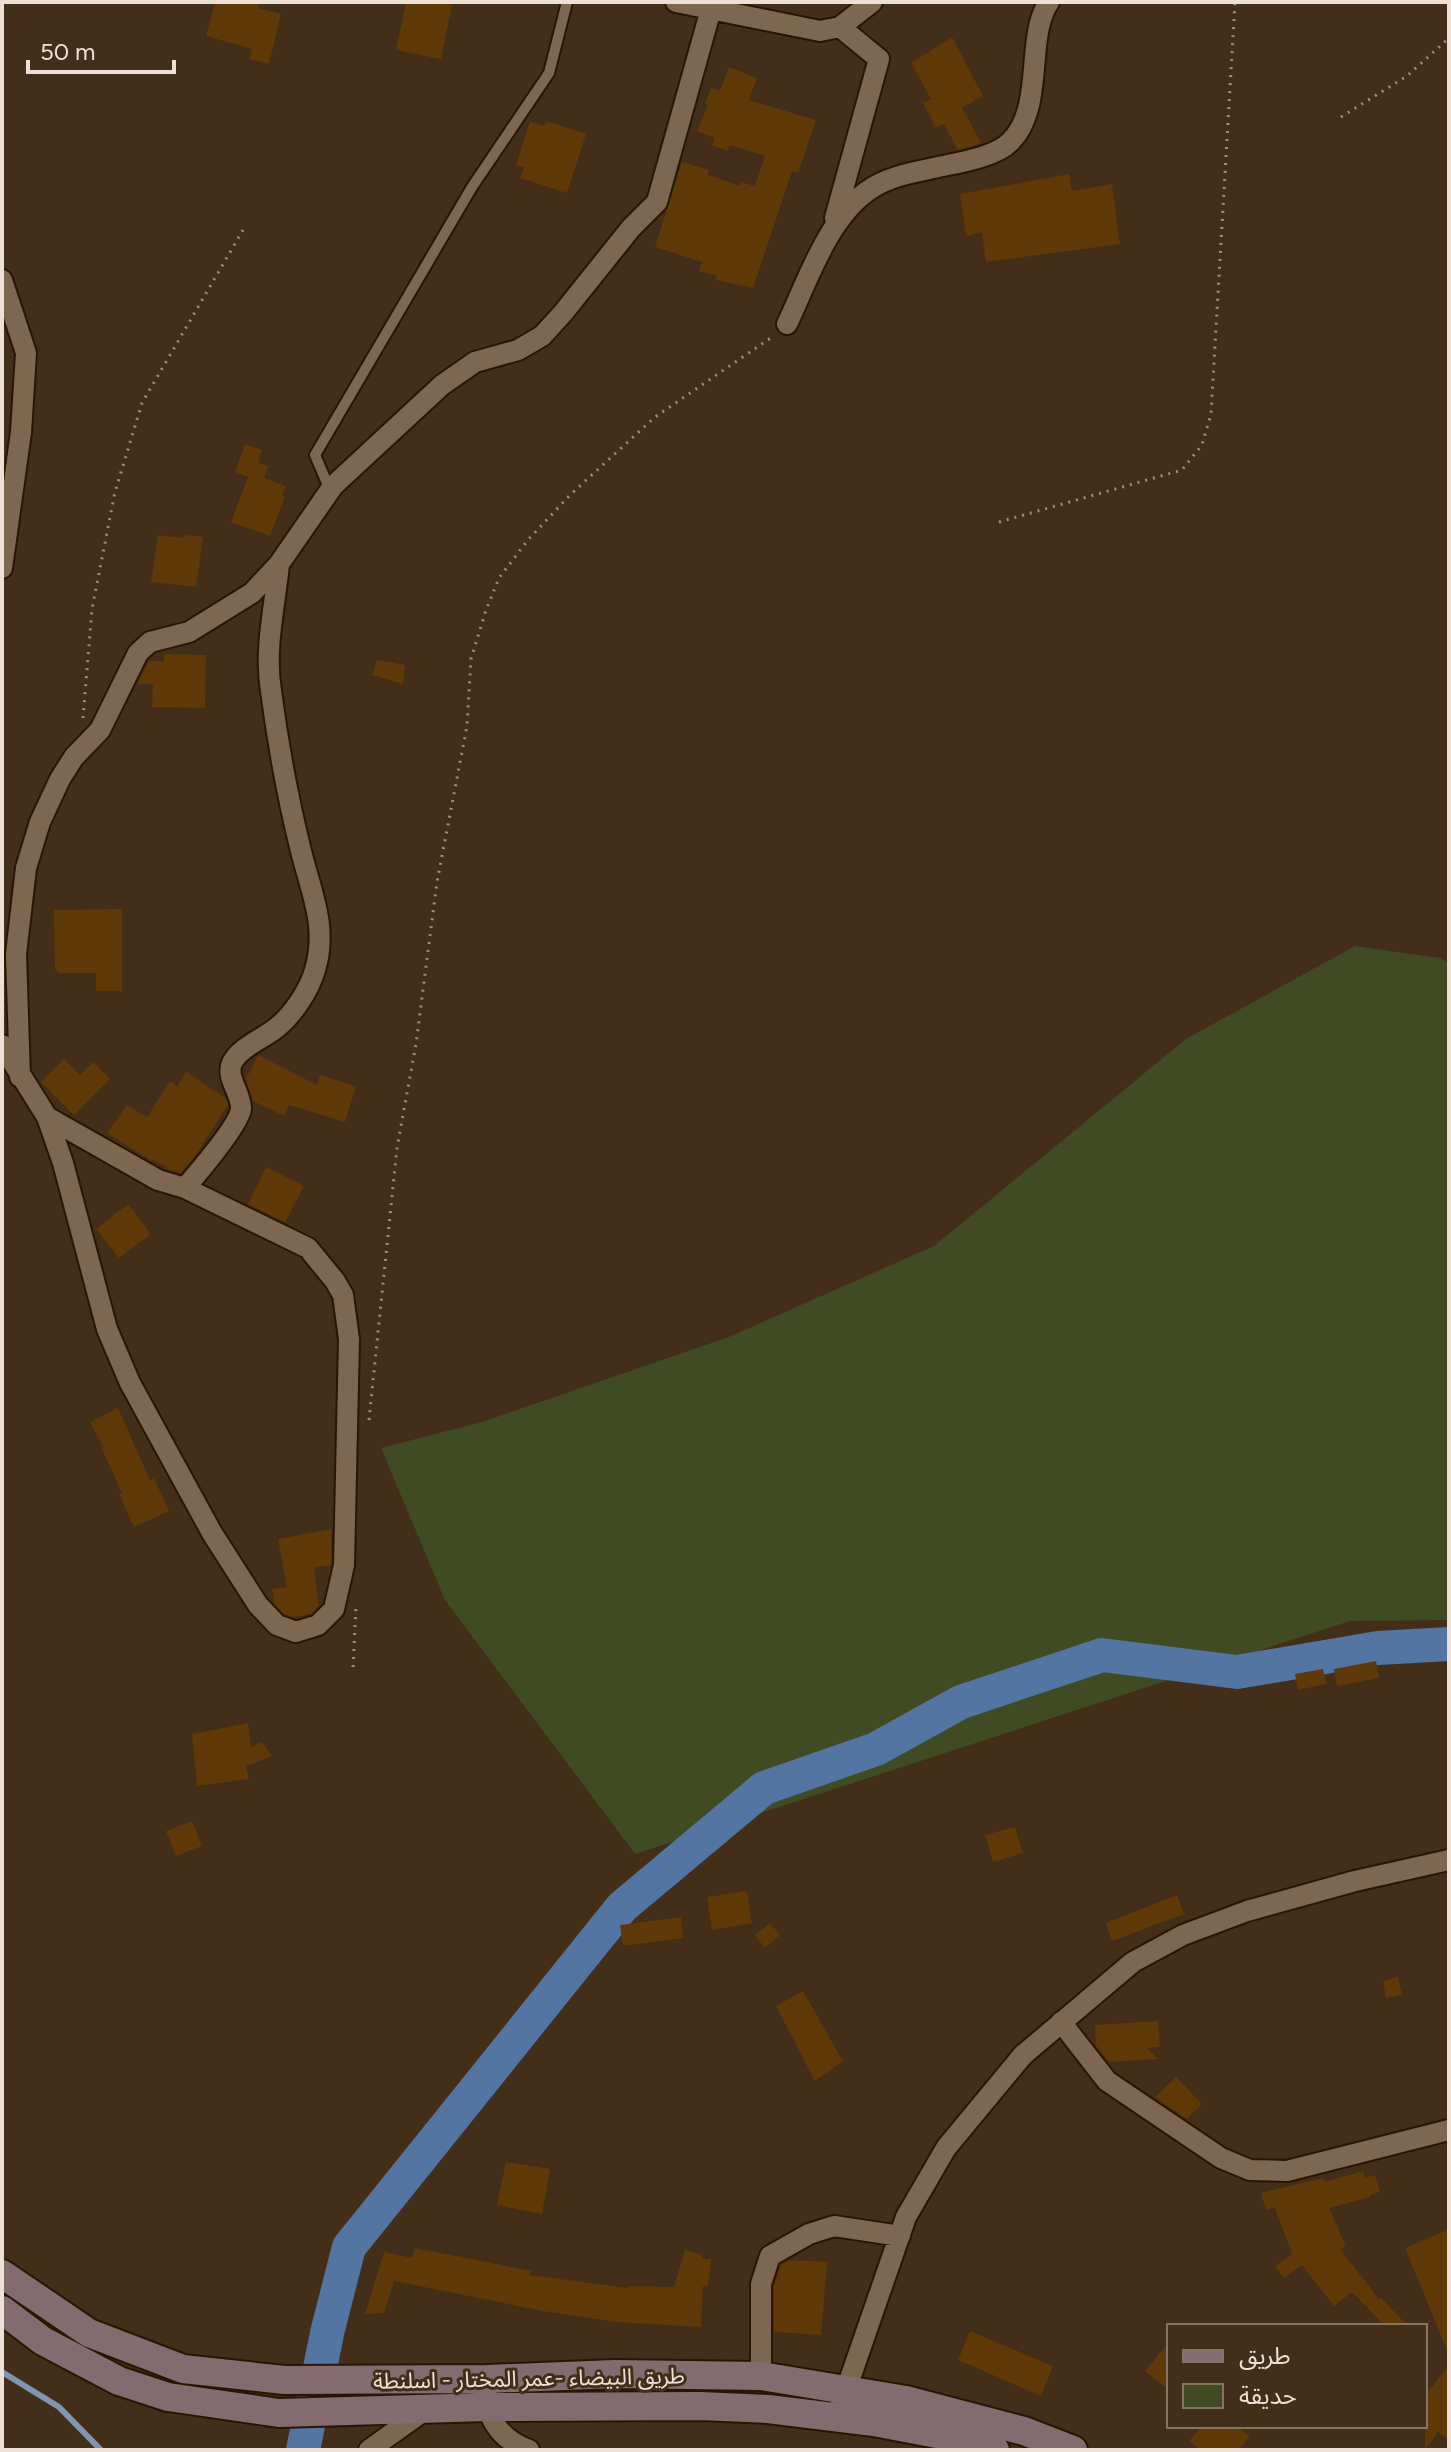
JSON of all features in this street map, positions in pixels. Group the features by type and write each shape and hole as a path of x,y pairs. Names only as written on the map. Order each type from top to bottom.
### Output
{"main road":[{"name":"طريق البيضاء -عمر المختار - اسلنطة","path":"2,2274 89,2333 183,2369 284,2380 366,2380 487,2393 700,2406 906,2400 1024,2431 1073,2450"},
{"name":"طريق البيضاء -عمر المختار - اسلنطة","path":"2,2310 43,2341 119,2381 168,2397 279,2413 425,2410 487,2393 615,2374 761,2376 995,2450"}],"street":[{"path":"676,2 712,6 820,31 840,27 872,2"},
{"path":"787,324 831,233 855,199 878,184 899,176 974,160 1010,143 1029,105 1041,23 1049,2"},
{"path":"20,1077 16,954 26,868 40,822 60,779 74,757 100,730 138,653 150,642 189,632 252,593 279,564 330,490 442,385 475,362 518,350 542,336 563,313 631,228 657,202 712,6"},
{"path":"831,233 879,59 840,27"},
{"path":"2,280 26,353 21,432 2,568"},
{"path":"185,1188 206,1164 241,1113 230,1073 231,1064 240,1053 278,1027 299,1003 315,970 320,933 316,901 301,852 270,687 269,643 279,564"},
{"path":"2,1045 47,1117 63,1163 107,1329 130,1383 212,1533 258,1605 277,1625 296,1632 318,1625 334,1609 344,1565 349,1339 343,1295 308,1248 185,1188 158,1180 47,1117"},
{"path":"841,2403 906,2217 946,2148 1023,2055 1133,1962 1183,1935 1260,1907 1449,1860"},
{"path":"1061,2022 1107,2081 1221,2158 1250,2170 1287,2171 1449,2130"},
{"path":"761,2376 761,2284 770,2256 809,2234 834,2226 900,2236"},
{"path":"487,2393 497,2429 515,2445 529,2450"},
{"path":"369,2450 425,2410"}],"lane":[{"path":"330,490 315,455 472,187 549,73 567,2"}],"path":[{"path":"999,522 1182,470 1202,445 1211,414 1235,2"},
{"path":"1341,117 1407,76 1449,38"},
{"path":"87,746 82,713 92,609 115,492 124,462 142,403 243,230"},
{"path":"368,1424 397,1148 416,1044 437,882 467,726 471,659 486,610 499,578 528,540 570,495 655,417 751,353 787,324"},
{"path":"353,1667 356,1606"}],"green space":[{"path":"1355,946 1440,958 1449,963 1449,1620 1350,1621 635,1854 445,1600 381,1448 482,1422 729,1337 934,1246 1186,1039"}],"building":[{"path":"215,2 259,2 258,8 281,14 269,64 249,59 252,49 206,36"},
{"path":"406,2 452,5 441,59 396,50"},
{"path":"952,37 983,96 962,108 981,143 958,150 944,124 936,128 923,103 931,99 911,63"},
{"path":"729,67 757,78 749,100 816,120 798,173 792,171 753,288 716,280 717,276 699,271 702,262 655,247 682,162 709,170 708,175 740,186 741,182 755,186 765,156 730,145 727,151 712,145 714,138 697,131 708,105 705,104 711,88 720,91"},
{"path":"530,121 544,126 546,121 586,134 567,193 520,178 524,167 516,165"},
{"path":"1069,174 1072,191 1112,184 1120,244 986,262 982,232 966,236 960,194"},
{"path":"245,444 262,450 258,463 268,466 264,478 286,486 282,496 285,497 270,536 231,522 248,477 235,472"},
{"path":"158,535 203,537 196,587 151,582"},
{"path":"164,654 206,655 205,708 152,707 153,684 138,682 149,661 164,661"},
{"path":"377,660 405,665 403,684 372,675"},
{"path":"122,909 122,991 96,991 96,973 59,973 55,969 54,910"},
{"path":"258,1055 317,1085 320,1075 356,1086 345,1122 289,1105 284,1116 253,1101 246,1079"},
{"path":"64,1059 80,1075 93,1062 110,1079 74,1115 41,1082"},
{"path":"186,1072 225,1098 228,1105 181,1173 152,1161 107,1133 127,1105 147,1117 170,1081 177,1086"},
{"path":"266,1167 304,1186 285,1222 248,1204"},
{"path":"128,1204 151,1234 119,1258 96,1229"},
{"path":"118,1408 150,1480 154,1478 169,1511 134,1527 104,1448 90,1422"},
{"path":"331,1529 331,1565 314,1568 319,1605 311,1614 293,1617 284,1614 274,1603 272,1589 287,1587 278,1539"},
{"path":"1376,1661 1379,1678 1337,1686 1334,1669"},
{"path":"1323,1669 1326,1684 1298,1690 1295,1674"},
{"path":"248,1723 251,1747 262,1742 272,1756 246,1766 249,1779 197,1786 192,1734"},
{"path":"192,1821 202,1846 176,1856 166,1831"},
{"path":"1015,1827 1023,1853 993,1862 985,1835"},
{"path":"747,1891 752,1923 712,1930 707,1897"},
{"path":"1177,1895 1184,1914 1112,1941 1106,1923"},
{"path":"681,1917 683,1938 623,1946 620,1925"},
{"path":"770,1923 780,1935 765,1948 755,1935"},
{"path":"1398,1977 1402,1995 1386,1998 1383,1981"},
{"path":"803,1991 843,2061 815,2081 776,2006"},
{"path":"1158,2021 1160,2047 1147,2048 1158,2059 1109,2062 1096,2046 1095,2025"},
{"path":"1176,2077 1202,2104 1187,2119 1155,2097"},
{"path":"506,2162 550,2169 542,2214 497,2205"},
{"path":"1363,2171 1365,2178 1375,2175 1380,2192 1329,2208 1346,2246 1340,2249 1379,2299 1406,2324 1383,2324 1352,2292 1334,2306 1302,2265 1284,2278 1275,2266 1292,2254 1275,2208 1266,2210 1261,2193 1324,2178 1325,2182"},
{"path":"1449,2229 1449,2355 1405,2248"},
{"path":"415,2248 531,2271 530,2275 628,2288 674,2287 685,2250 700,2254 704,2259 711,2259 708,2286 703,2286 701,2327 616,2322 543,2311 394,2281 384,2313 365,2314 384,2252 412,2258"},
{"path":"790,2260 827,2262 821,2335 774,2332 774,2286 781,2265"},
{"path":"970,2331 1053,2366 1041,2396 958,2360"},
{"path":"1167,2344 1167,2388 1145,2371"},
{"path":"1449,2366 1449,2440 1438,2432 1425,2450 1427,2428 1427,2393"},
{"path":"1200,2428 1239,2428 1250,2437 1238,2450 1200,2450 1189,2441"}],"waterway":[{"path":"303,2450 349,2247 622,1907 764,1788 876,1749 961,1702 1102,1655 1237,1672 1378,1648 1449,1644"},
{"path":"2,2372 59,2407 101,2450"}]}
